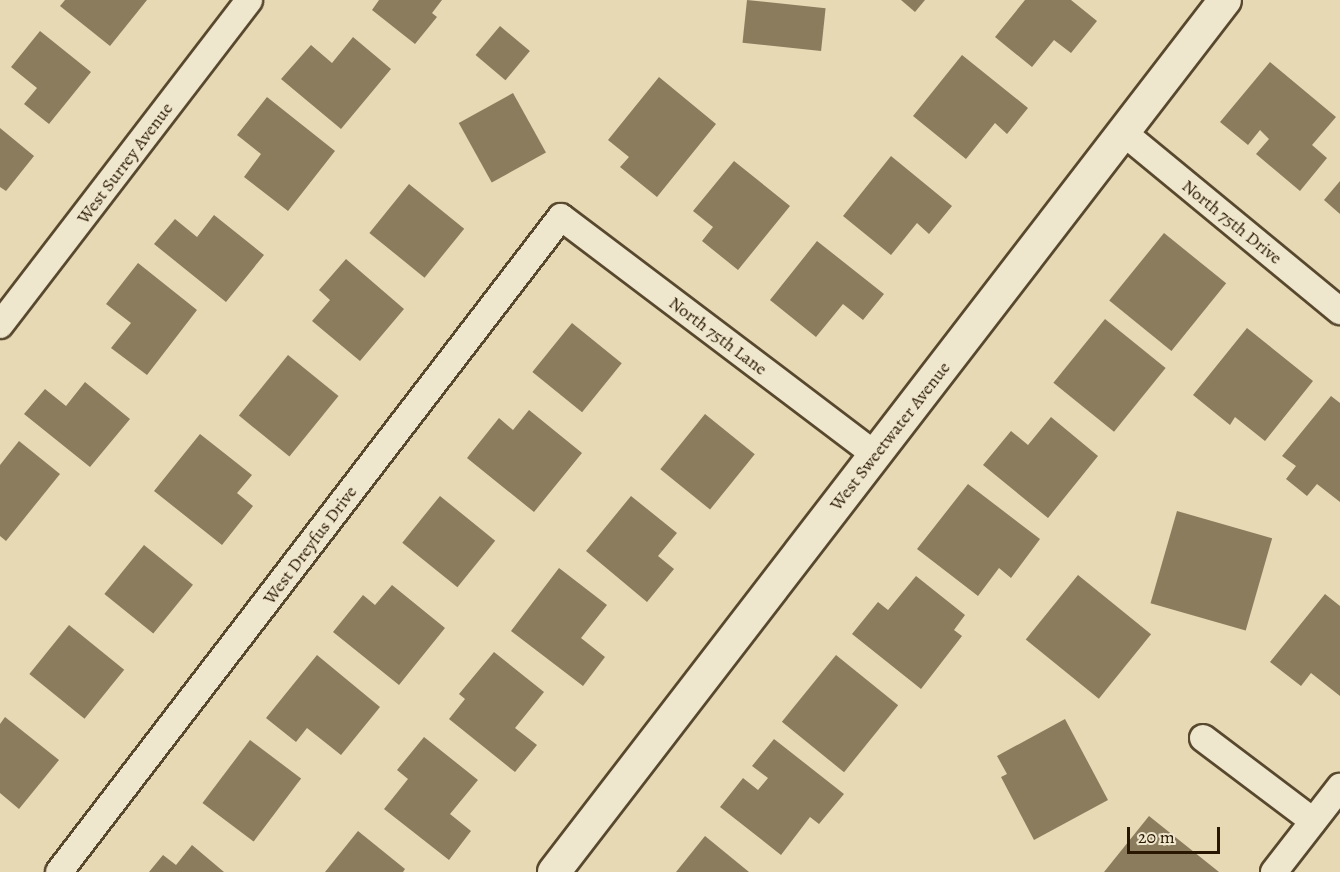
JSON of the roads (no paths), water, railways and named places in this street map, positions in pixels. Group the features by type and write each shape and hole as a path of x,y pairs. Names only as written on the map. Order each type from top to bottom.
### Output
{"street":[{"name":"West Surrey Avenue","path":"0,325 249,0"},
{"name":"West Sweetwater Avenue","path":"555,872 1225,0"},
{"name":"North 75th Drive","path":"1124,133 1340,310"},
{"name":"North 75th Lane","path":"561,217 876,455"},
{"name":"West Dreyfus Drive","path":"59,872 561,217"},
{"path":"1203,738 1313,821"},
{"path":"1274,872 1340,787"}]}
